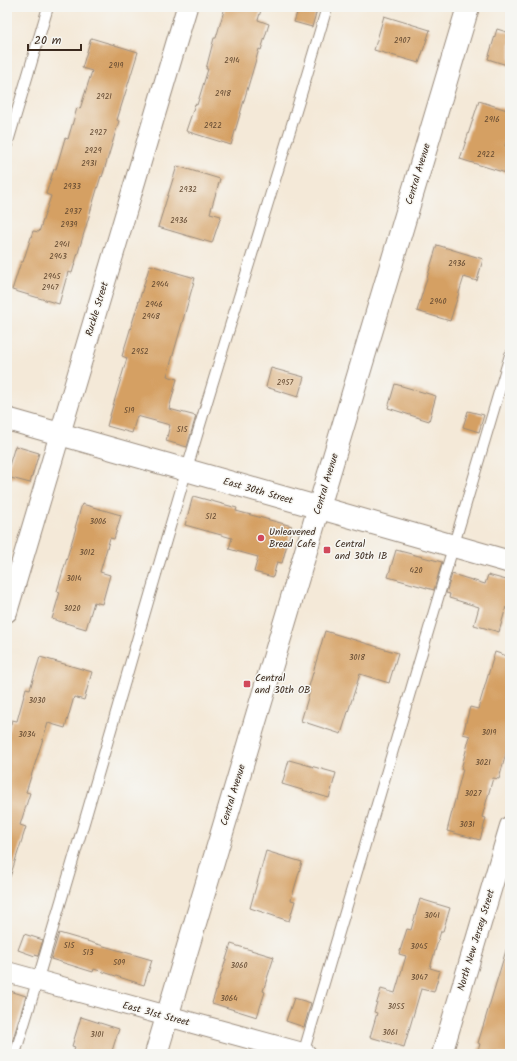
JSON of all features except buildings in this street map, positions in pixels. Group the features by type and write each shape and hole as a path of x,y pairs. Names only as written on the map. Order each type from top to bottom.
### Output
{"main road":[{"name":"Central Avenue","path":"156,1054 468,7"},
{"name":"East 30th Street","path":"7,419 510,562"}],"street":[{"name":"Ruckle Street","path":"7,612 187,7"},
{"name":"North New Jersey Street","path":"442,1054 510,826"},
{"name":"East 31st Street","path":"7,972 304,1054"}],"lane":[{"path":"7,145 48,7"},
{"path":"15,1054 111,732 186,470 295,117 327,7"},
{"path":"304,1054 510,355"}],"place":[{"name":"Unleavened Bread Cafe","path":"261,538"},
{"name":"Central and 30th IB","path":"327,550"},
{"name":"Central and 30th OB","path":"247,684"}]}
